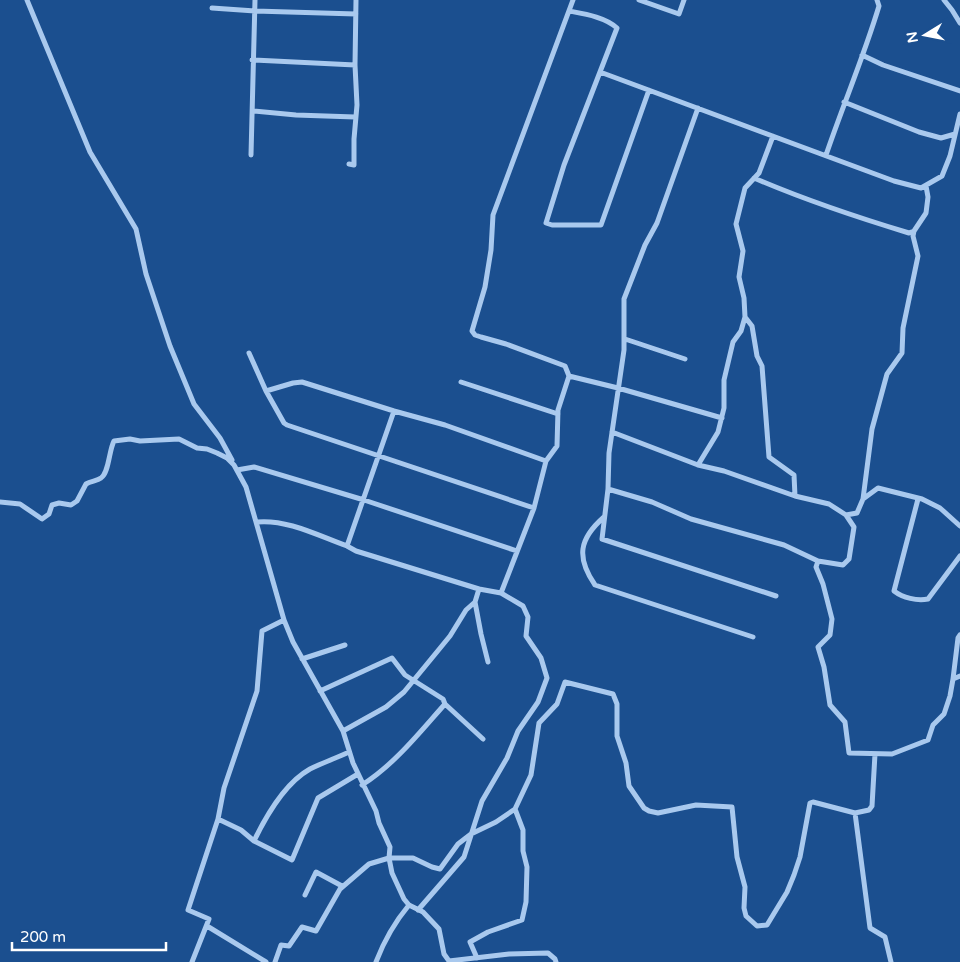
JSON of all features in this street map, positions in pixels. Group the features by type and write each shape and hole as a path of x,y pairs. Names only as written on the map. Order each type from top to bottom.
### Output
{"street":[{"path":"27,0 90,152 136,229 146,274 170,346 194,404 220,438 246,487 284,620 293,642 343,731 362,785 376,811 379,824 390,848 389,858 392,873 404,899 409,905 423,912 439,929 444,954 449,961 509,954 548,953 555,958 556,962"},
{"path":"251,155 255,0"},
{"path":"349,164 354,165 357,105 355,65 356,0"},
{"path":"501,593 534,508 546,461 557,446 558,414 569,376 565,366 506,344 481,337 472,331 485,287 491,250 493,216 573,0"},
{"path":"639,0 678,14 684,0"},
{"path":"826,155 880,6 876,0"},
{"path":"944,0 960,23"},
{"path":"212,8 356,14"},
{"path":"569,11 609,23 617,28 564,164 546,223 552,226 601,225 649,90"},
{"path":"862,55 882,65 960,91"},
{"path":"252,60 355,65"},
{"path":"600,72 920,188 942,176 950,156 960,114"},
{"path":"844,102 919,132 941,138 954,134"},
{"path":"698,108 657,223 645,244 624,299 625,339 609,453 608,489 602,539 776,596"},
{"path":"253,111 355,117"},
{"path":"698,465 718,432 724,408 724,380 733,342 742,331 745,317 744,298 739,277 743,251 736,224 745,188 759,173 773,136"},
{"path":"754,178 786,192 857,217 909,233 914,231"},
{"path":"846,515 857,513 863,499 872,429 887,374 902,353 903,328 918,256 913,236 914,231 926,214 928,197 926,186"},
{"path":"745,317 752,326 762,366 768,457 794,475 796,496"},
{"path":"625,339 685,359"},
{"path":"249,353 266,391 284,423 287,425 534,508"},
{"path":"569,376 722,418"},
{"path":"266,391 302,382 445,426 546,461"},
{"path":"461,382 558,414"},
{"path":"347,546 394,411"},
{"path":"608,489 652,502 691,519 784,545 818,561 843,565 849,560 854,527 846,515 829,504 796,496 724,471 698,465 612,432"},
{"path":"0,502 20,504 42,519 49,514 52,505 60,503 71,505 76,501 86,484 101,478 106,472 110,449 114,441 130,439 140,441 179,439 197,448 217,453 234,464"},
{"path":"237,470 254,467 364,500 517,551"},
{"path":"863,499 878,488 918,499 940,508 960,526"},
{"path":"918,499 894,591 908,598 928,599 960,556"},
{"path":"604,516 594,526 584,541 585,570 596,585 753,637"},
{"path":"257,522 269,521 286,525 347,546 356,551 479,589 501,593 522,606 528,617 526,636 540,658 547,678 538,702 518,731 507,758 482,801 464,857 418,910"},
{"path":"818,561 816,567 823,584 832,619 830,635 818,647 824,667 830,704 845,722 849,753 892,754 928,740 933,725 944,714 950,696 960,635"},
{"path":"479,589 475,602 480,634 488,662"},
{"path":"343,731 386,707 404,692 450,636 466,610 475,602"},
{"path":"192,962 209,919 188,910 218,818 224,788 258,691 262,630 284,620"},
{"path":"302,658 345,645"},
{"path":"320,691 392,658 405,675 443,699 445,704 482,739"},
{"path":"953,679 960,676"},
{"path":"275,962 281,945 289,946 302,927 316,932 342,886 369,864 389,858 413,858 440,869 458,844 471,834 496,822 515,809 531,776 539,722 557,704 565,682 613,694 616,704 617,736 621,753 626,763 629,786 632,793 649,812 658,813 696,805 732,807 737,857 745,887 744,908 746,916 757,926 767,924 787,892 800,857 810,803 813,802 855,813 869,810 872,806 875,754"},
{"path":"362,785 375,776 403,750 445,704"},
{"path":"254,841 267,815 291,785 309,770 349,752"},
{"path":"218,818 241,830 254,841 292,860 318,798 358,774"},
{"path":"477,958 470,942 488,932 522,920 526,902 526,867 523,851 523,830 515,809"},
{"path":"855,813 870,928 885,937 891,962"},
{"path":"305,895 316,872 342,886"},
{"path":"376,962 395,922 409,905"},
{"path":"206,926 254,953 266,962"}]}
